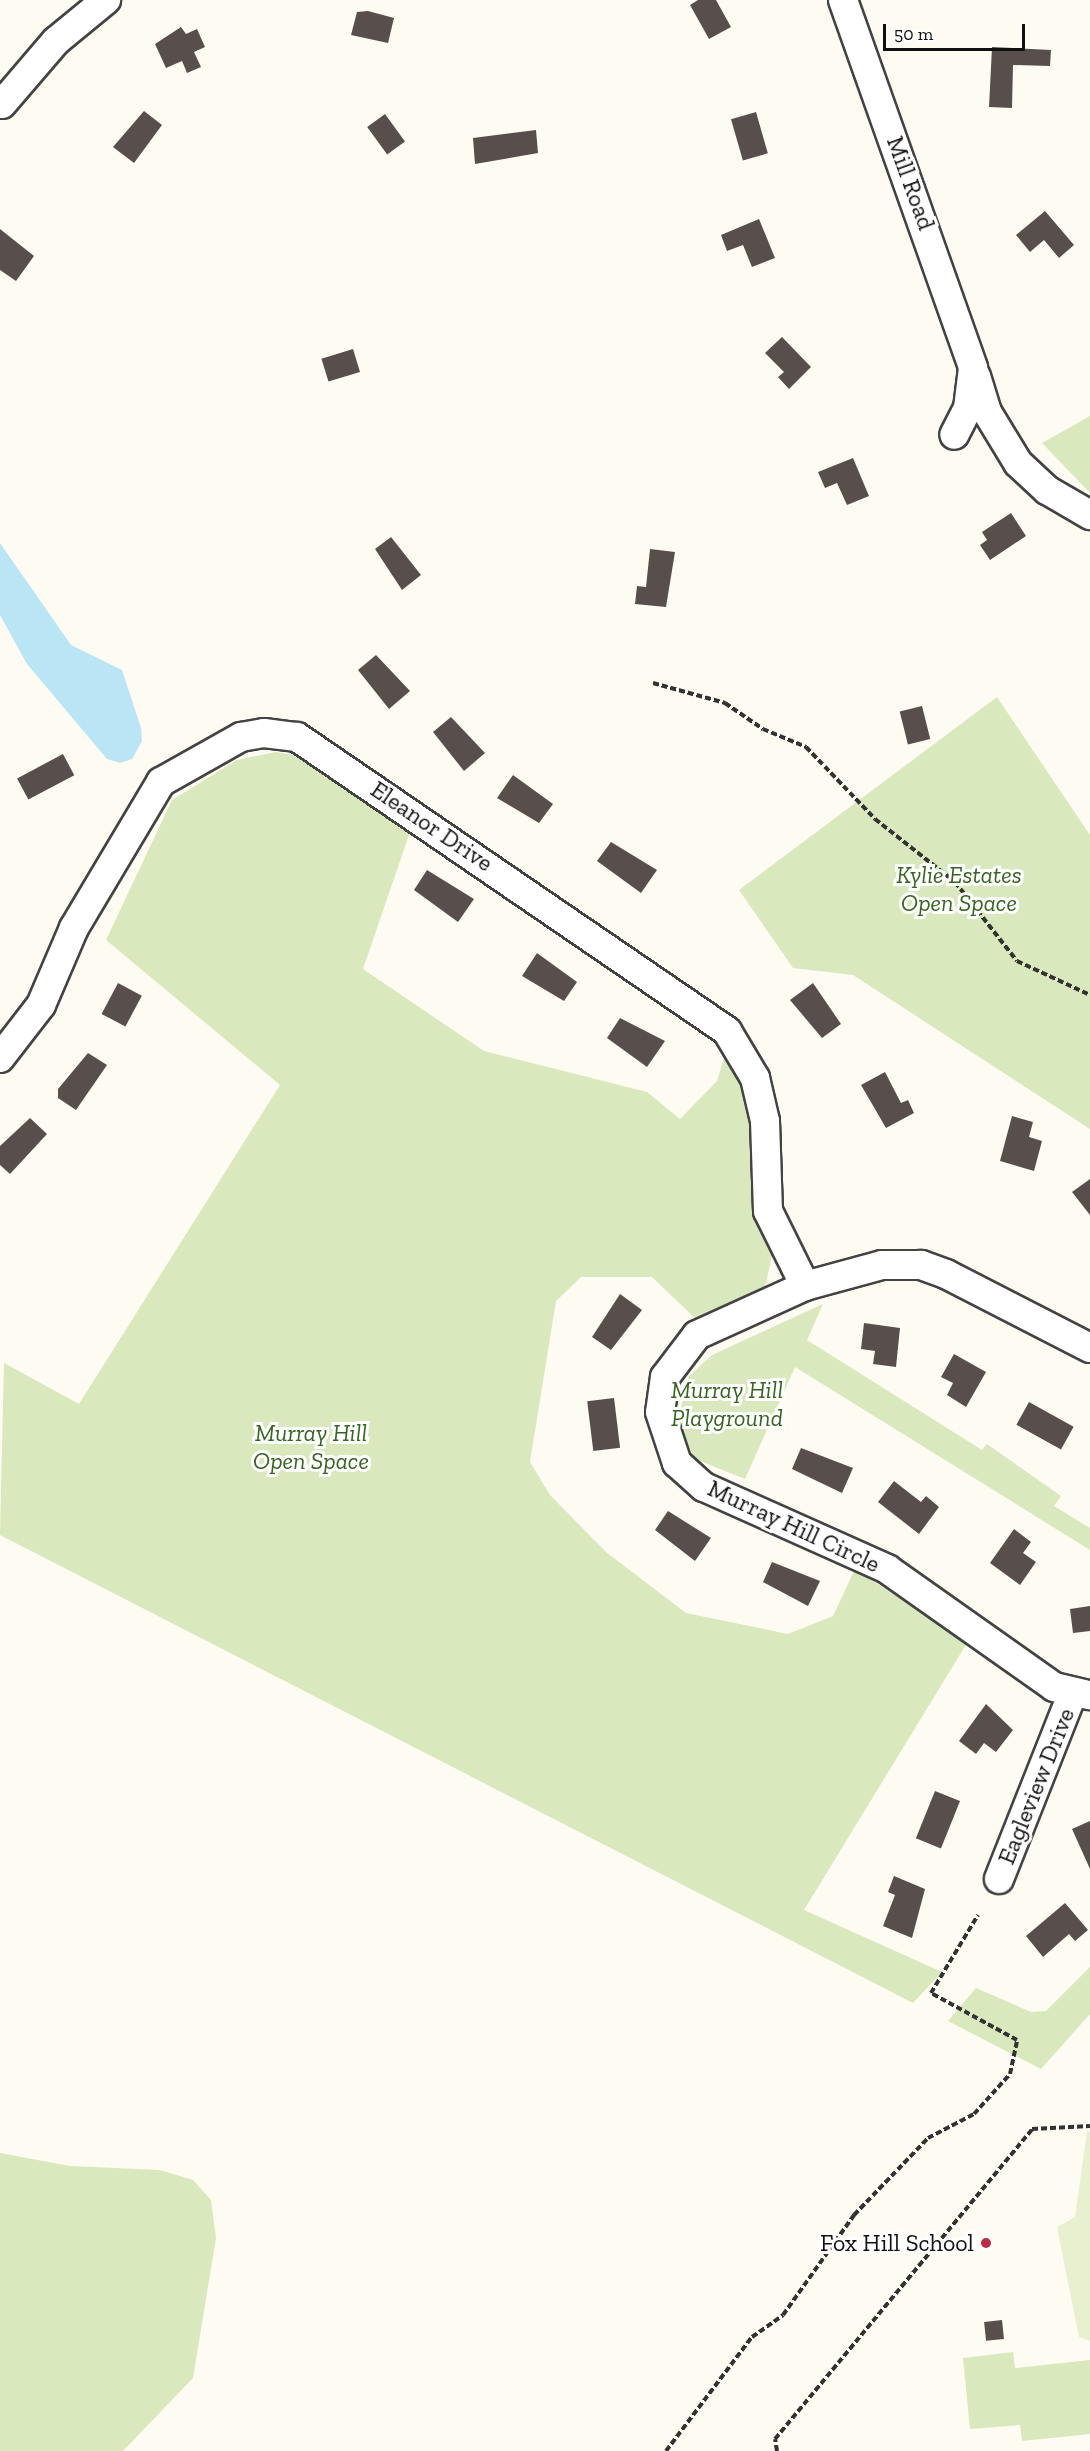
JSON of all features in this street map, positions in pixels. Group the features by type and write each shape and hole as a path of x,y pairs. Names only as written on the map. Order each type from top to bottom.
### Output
{"street":[{"path":"2,104 56,41 106,0"},
{"name":"Mill Road","path":"843,0 974,368 987,412 1018,463 1047,490 1090,515"},
{"name":"Mill Road","path":"954,435 968,408 974,368"},
{"name":"Eleanor Drive","path":"0,1058 41,1005 74,928 161,782 241,737 264,733 297,737 727,1031 758,1086 768,1211 805,1286"},
{"name":"Murray Hill Circle","path":"1082,1694 1054,1688 887,1569 704,1487 677,1462 660,1412 673,1361 697,1335 805,1286 862,1268 921,1265 1090,1348"},
{"name":"Eagleview Drive","path":"999,1879 1082,1694"}],"path":[{"path":"652,683 724,703 763,729 807,747 874,819 955,882 1017,961 1090,995"},
{"path":"666,2451 752,2337 783,2315 854,2215 928,2138 974,2114 1010,2074 1017,2040 931,1993 978,1915"},
{"path":"777,2451 775,2439 1032,2129 1090,2126"}],"green space":[{"path":"1090,416 1090,493 1042,443"},
{"name":"Kylie Estates Open Space","path":"997,697 1090,835 1090,1129 853,975 793,968 739,890"},
{"name":"Murray Hill Open Space","path":"276,752 305,757 411,829 363,969 484,1051 647,1092 680,1119 717,1081 726,1051 749,1091 772,1256 764,1292 699,1322 652,1277 581,1277 556,1301 530,1462 550,1495 606,1552 686,1613 788,1634 833,1616 855,1569 967,1643 804,1910 942,1972 913,2003 0,1535 4,1363 79,1404 280,1085 106,940 172,800 237,760"},
{"name":"Murray Hill Playground","path":"823,1304 807,1340 982,1450 987,1444 1061,1496 1054,1506 1090,1528 1090,1550 795,1367 745,1479 695,1459 677,1422 689,1376 712,1355"},
{"path":"1090,1967 1090,2014 1041,2069 948,2021 976,1988 1031,2012 1046,2011"},
{"path":"1087,2131 1090,2132 1090,2341 1079,2337 1057,2227 1075,2217"},
{"path":"0,2153 70,2166 160,2170 193,2180 211,2200 216,2238 193,2378 123,2451 0,2451"},
{"path":"1013,2352 1015,2368 1090,2360 1090,2434 1022,2441 1020,2425 970,2429 963,2358"}],"water":[{"path":"0,543 71,645 122,670 141,728 142,741 132,759 120,763 107,759 27,664 0,615"}],"building":[{"path":"698,0 716,0 731,27 709,39 690,5"},
{"path":"368,11 394,18 388,43 351,35 357,12"},
{"path":"181,27 186,34 197,29 205,47 194,52 201,67 187,73 182,61 166,68 155,44"},
{"path":"992,47 1051,50 1050,66 1013,65 1012,108 989,107"},
{"path":"144,111 162,125 134,163 113,147"},
{"path":"756,112 768,153 743,161 731,119"},
{"path":"385,114 405,142 387,154 367,127"},
{"path":"536,130 538,153 475,164 473,138"},
{"path":"1045,211 1074,245 1059,258 1044,240 1030,252 1016,235"},
{"path":"759,219 775,258 752,267 743,245 727,251 721,235"},
{"path":"0,229 34,256 16,281 0,270"},
{"path":"782,337 811,367 789,389 778,377 784,372 765,353"},
{"path":"353,349 360,372 328,382 321,359"},
{"path":"853,458 869,496 847,505 837,483 825,488 818,472"},
{"path":"1011,513 1026,536 990,560 980,545 987,540 982,532"},
{"path":"391,537 421,575 402,590 375,549"},
{"path":"650,549 675,552 666,607 635,604 637,586 646,587"},
{"path":"376,655 410,691 389,709 358,670"},
{"path":"922,706 930,739 908,745 900,712"},
{"path":"451,717 485,753 464,771 433,732"},
{"path":"63,754 74,775 28,800 17,778"},
{"path":"513,775 553,804 539,823 497,798"},
{"path":"611,842 657,870 641,893 597,861"},
{"path":"427,870 474,899 458,922 414,890"},
{"path":"537,953 577,982 564,1001 522,976"},
{"path":"118,983 142,996 125,1027 102,1014"},
{"path":"813,983 841,1024 822,1038 790,1000"},
{"path":"620,1018 665,1041 647,1067 607,1038"},
{"path":"88,1053 107,1065 76,1110 58,1098 58,1089"},
{"path":"885,1072 901,1103 908,1100 914,1113 886,1128 861,1085"},
{"path":"1012,1116 1033,1122 1029,1137 1042,1141 1034,1171 1000,1161"},
{"path":"30,1118 47,1134 10,1174 0,1165 0,1146"},
{"path":"1090,1179 1090,1215 1072,1192"},
{"path":"620,1294 642,1310 611,1350 592,1337"},
{"path":"864,1323 900,1328 896,1367 873,1364 875,1351 861,1349"},
{"path":"954,1354 986,1372 966,1407 947,1395 953,1383 941,1377"},
{"path":"614,1398 620,1448 593,1451 587,1401"},
{"path":"1029,1402 1074,1427 1061,1449 1016,1425"},
{"path":"801,1448 853,1468 842,1493 792,1469"},
{"path":"894,1481 921,1502 926,1496 939,1507 919,1534 878,1502"},
{"path":"668,1511 711,1538 695,1561 655,1530"},
{"path":"1014,1529 1031,1542 1023,1553 1036,1562 1020,1585 990,1563"},
{"path":"772,1562 820,1581 808,1606 763,1582"},
{"path":"1090,1606 1090,1631 1073,1633 1070,1609"},
{"path":"986,1704 1013,1730 996,1752 984,1743 976,1754 959,1741"},
{"path":"935,1791 960,1801 941,1848 916,1838"},
{"path":"1090,1821 1090,1869 1072,1829"},
{"path":"894,1876 925,1889 912,1938 883,1926 895,1895 888,1892"},
{"path":"1065,1903 1088,1930 1075,1941 1069,1934 1043,1957 1026,1936"},
{"path":"1002,2320 1004,2339 986,2341 984,2322"}],"place":[{"name":"Fox Hill School","path":"986,2243"}]}
